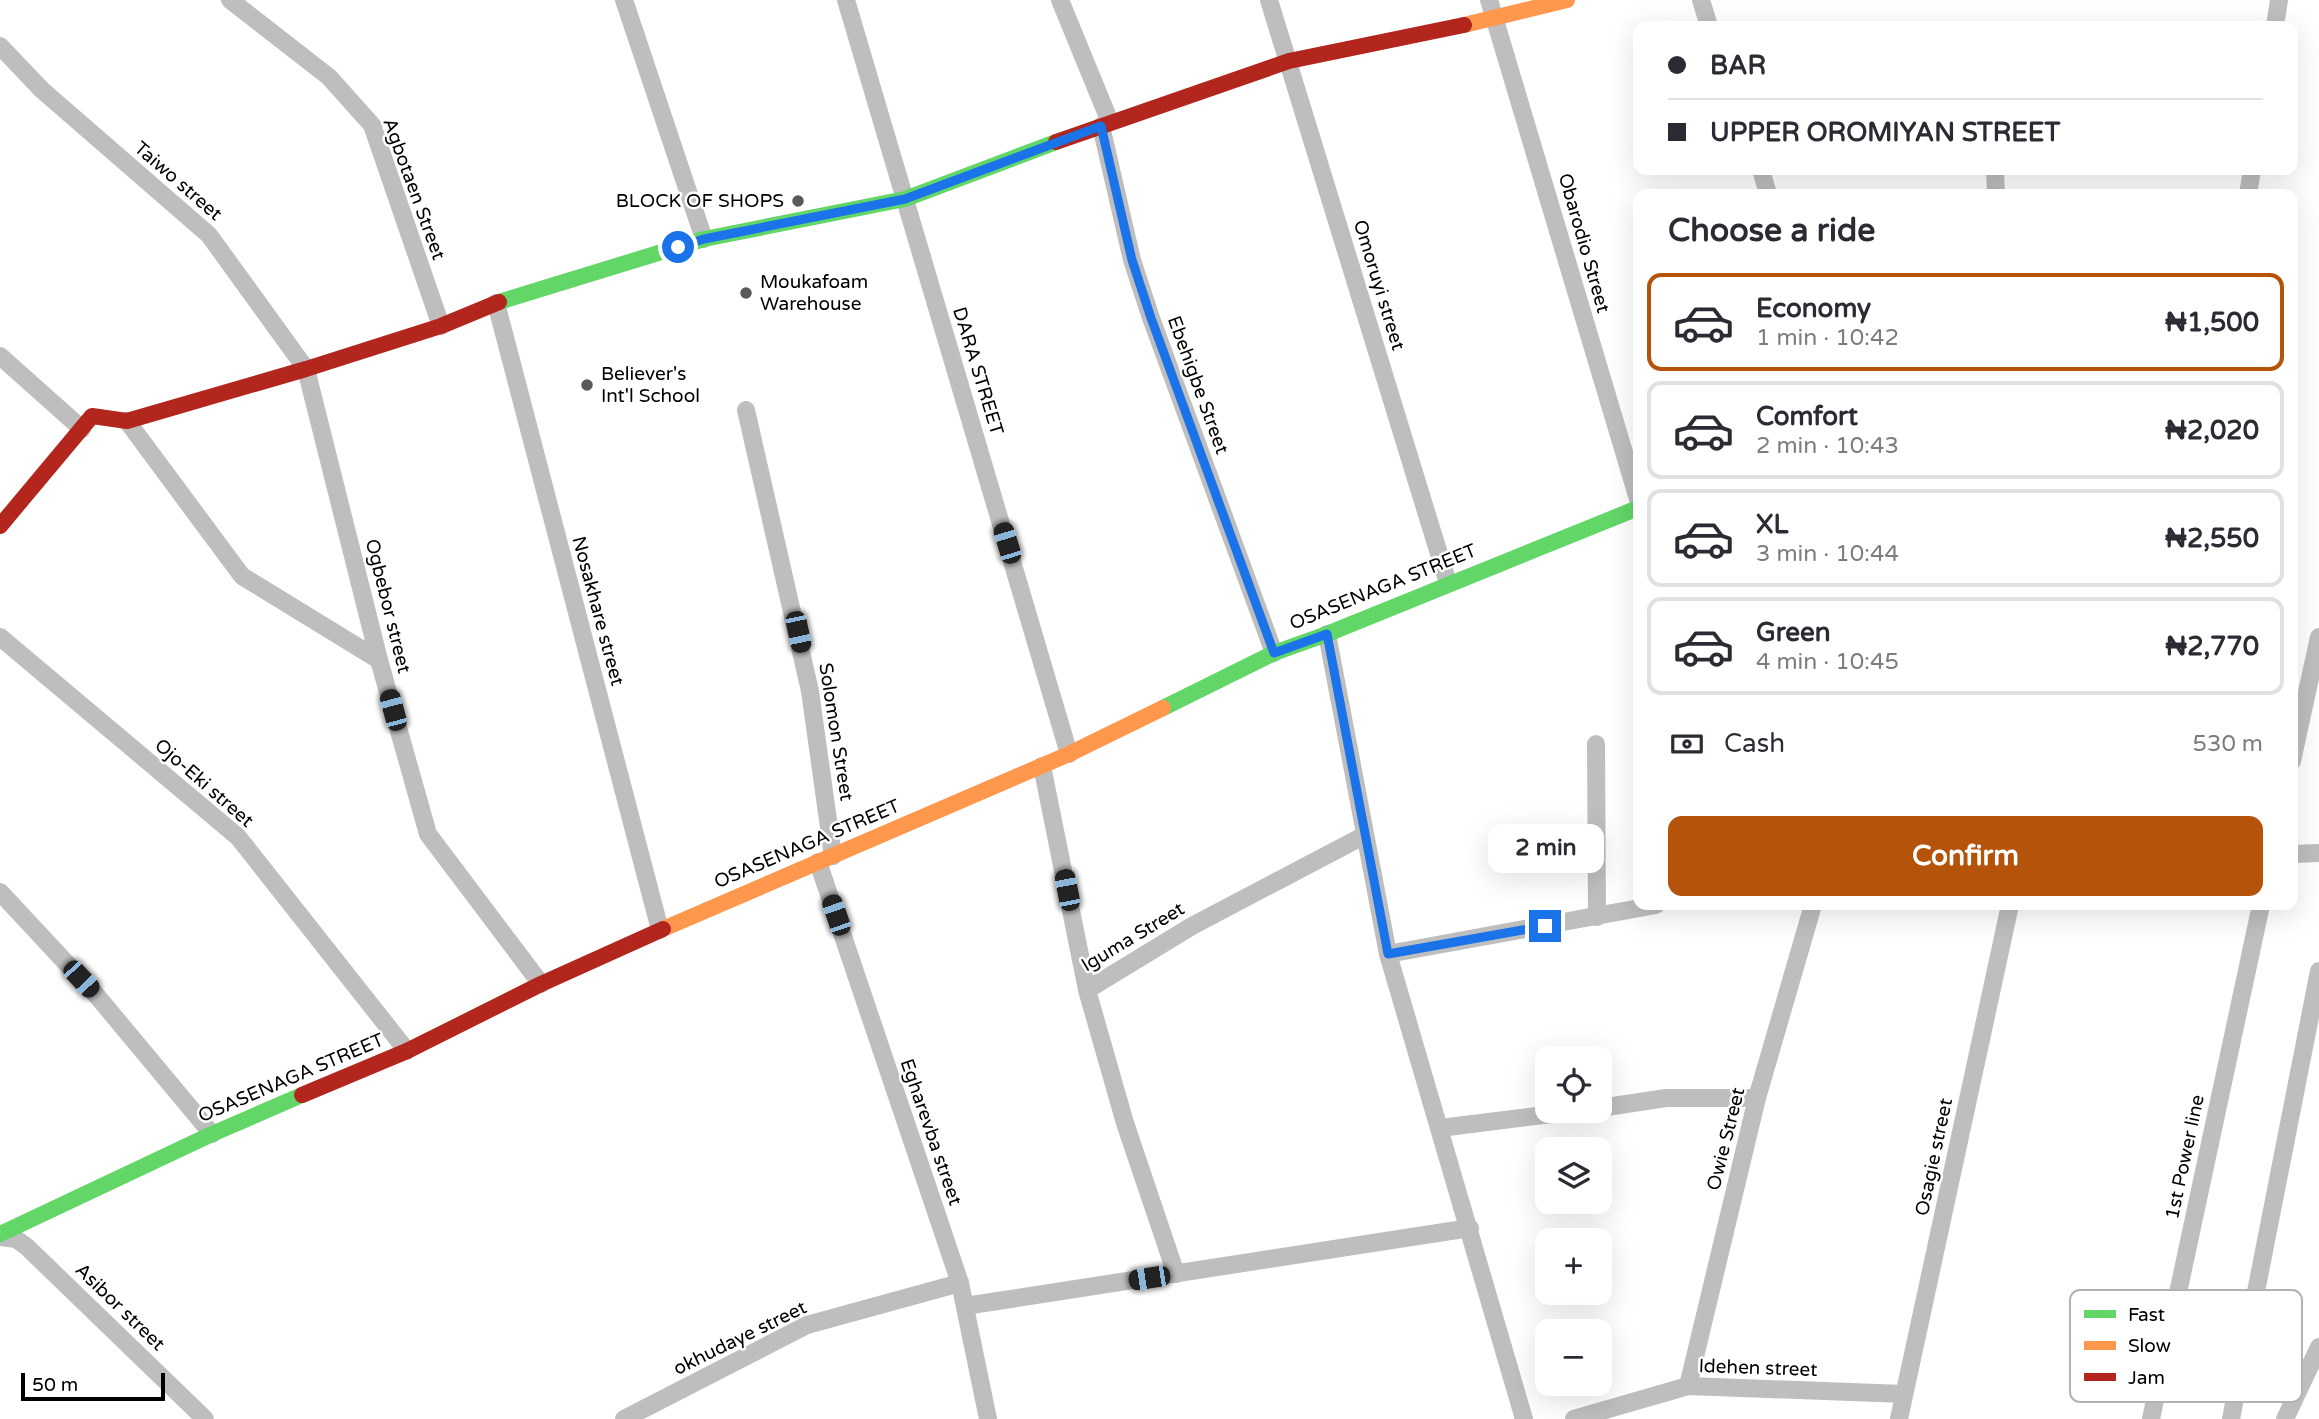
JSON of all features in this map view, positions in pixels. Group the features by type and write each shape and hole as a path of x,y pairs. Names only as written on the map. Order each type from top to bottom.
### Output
{"street":[{"name":"Agbotaen Street","path":"230,0 329,77 372,125 441,326"},
{"path":"624,0 704,239"},
{"name":"DARA STREET","path":"846,0 1069,754"},
{"name":"Ebehigbe Street","path":"1060,0 1105,124 1132,260 1147,306 1274,653"},
{"name":"Omoruyi street","path":"1269,0 1448,583"},
{"name":"Obarodio Street","path":"1489,0 1633,482"},
{"path":"0,526 92,416 127,421 306,369 441,326 496,303 704,239 905,199 1105,124 1289,61 1496,18 1567,0"},
{"path":"1701,0 1707,21"},
{"path":"2276,21 2278,0"},
{"name":"Taiwo street","path":"0,46 42,90 209,235 306,369"},
{"name":"Nosakhare street","path":"496,303 660,930"},
{"path":"0,356 82,429"},
{"name":"Ogbebor street","path":"306,369 379,660 428,834 541,984"},
{"name":"Solomon Street","path":"746,410 810,691 825,859"},
{"path":"127,421 242,576 379,660"},
{"name":"OSASENAGA STREET","path":"0,1236 212,1134 407,1051 541,984 660,930 1069,754 1274,653 1633,510"},
{"path":"1327,634 1388,954 1524,1419"},
{"name":"Ojo-Eki street","path":"0,637 238,837 407,1051"},
{"path":"2298,733 2319,637"},
{"path":"1596,744 1597,917"},
{"name":"Iguma Street","path":"1042,766 1087,990 1192,926 1365,835"},
{"path":"2298,854 2319,853"},
{"name":"Egharevba street","path":"825,859 960,1283 988,1419"},
{"path":"0,892 97,996 212,1134"},
{"path":"1388,954 1633,910"},
{"name":"Owie Street","path":"1688,1386 1758,1098 1813,910"},
{"name":"Osagie street","path":"1899,1419 2009,910"},
{"name":"1st Power line","path":"2179,1290 2260,910"},
{"path":"2256,1290 2319,971"},
{"path":"1087,990 1125,1123 1176,1274"},
{"path":"1612,1106 1666,1098 1758,1098"},
{"path":"1440,1128 1535,1116"},
{"path":"965,1306 1470,1228"},
{"name":"Asibor street","path":"0,1236 16,1239 27,1247 205,1419"},
{"name":"okhudaye street","path":"624,1419 807,1325 960,1283"},
{"path":"2302,1383 2319,1347"},
{"name":"Idehen street","path":"1574,1419 1688,1386 1904,1394"},
{"path":"2285,1419 2293,1402"}],"traffic: fast":[{"path":"499,302 704,239 905,199 1056,142"},
{"path":"1163,708 1274,653 1633,510"},
{"path":"0,1234 212,1134 302,1095"}],"traffic: slow":[{"path":"1464,25 1567,0"},
{"path":"663,929 1069,754 1163,708"}],"traffic: jam":[{"path":"1056,142 1289,61 1464,25"},
{"path":"0,526 92,416 127,421 441,326 499,302"},
{"path":"302,1095 407,1051 541,984 663,929"}],"place":[{"name":"BLOCK OF SHOPS","path":"798,201"},
{"name":"Moukafoam Warehouse","path":"746,293"},
{"name":"Believer's Int'l School","path":"587,385"}],"route":[{"path":"678,247 704,239 905,199 1101,126 1132,260 1151,318 1274,653 1327,634 1388,954 1545,926"}]}
